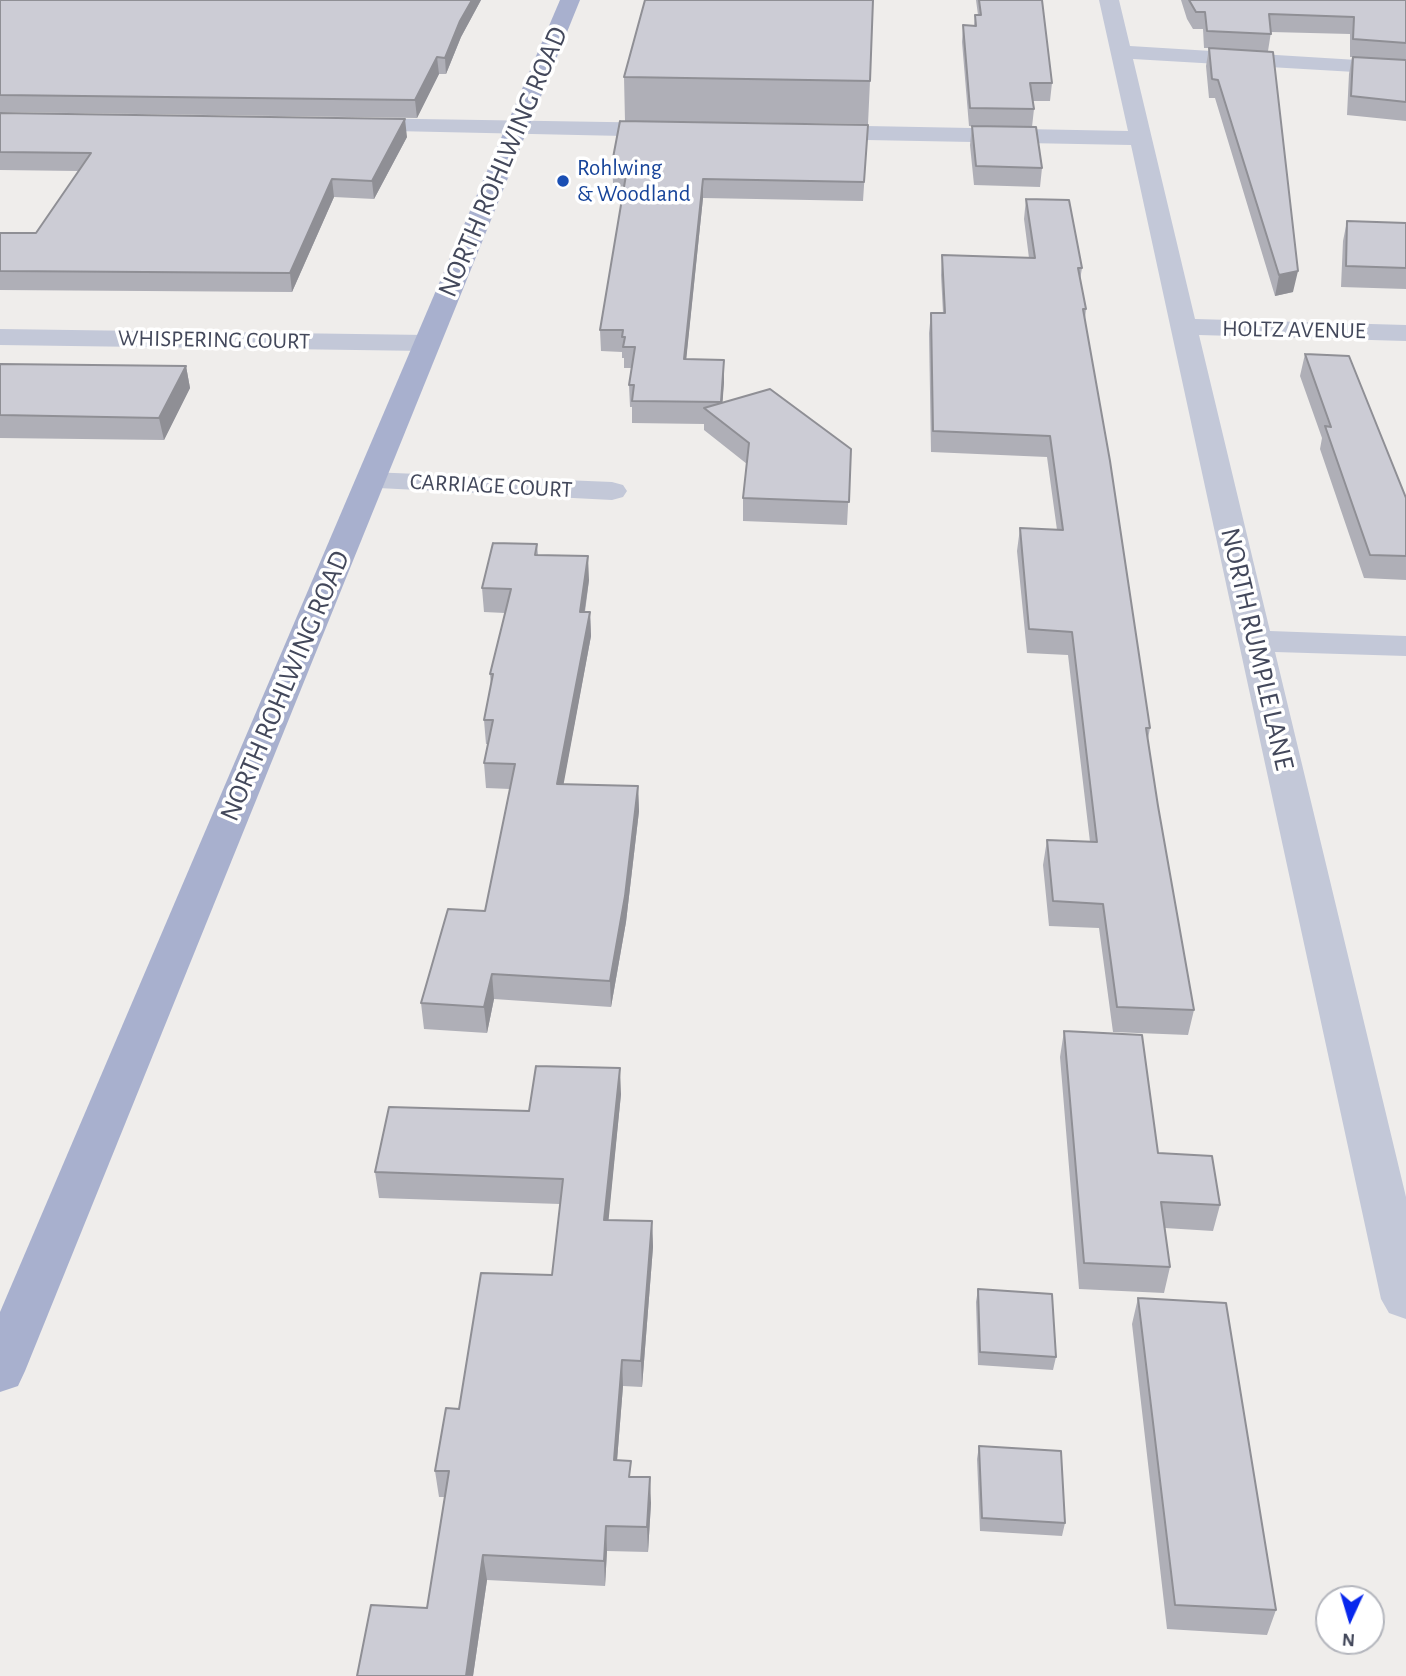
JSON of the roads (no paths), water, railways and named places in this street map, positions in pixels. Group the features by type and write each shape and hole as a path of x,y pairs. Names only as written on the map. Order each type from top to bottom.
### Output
{"main road":[{"name":"NORTH ROHLWING ROAD","path":"0,1371 570,0"}],"street":[{"name":"NORTH RUMPLE LANE","path":"1109,0 1255,641 1394,1192 1406,1299"},
{"path":"1121,52 1406,69"},
{"path":"334,125 687,130"},
{"path":"794,132 1139,138"},
{"name":"HOLTZ AVENUE","path":"1183,327 1406,333"},
{"name":"WHISPERING COURT","path":"0,337 427,343"},
{"name":"CARRIAGE COURT","path":"370,481 612,491"},
{"path":"1255,641 1406,646"}],"place":[{"name":"Rohlwing & Woodland","path":"563,181"}]}
